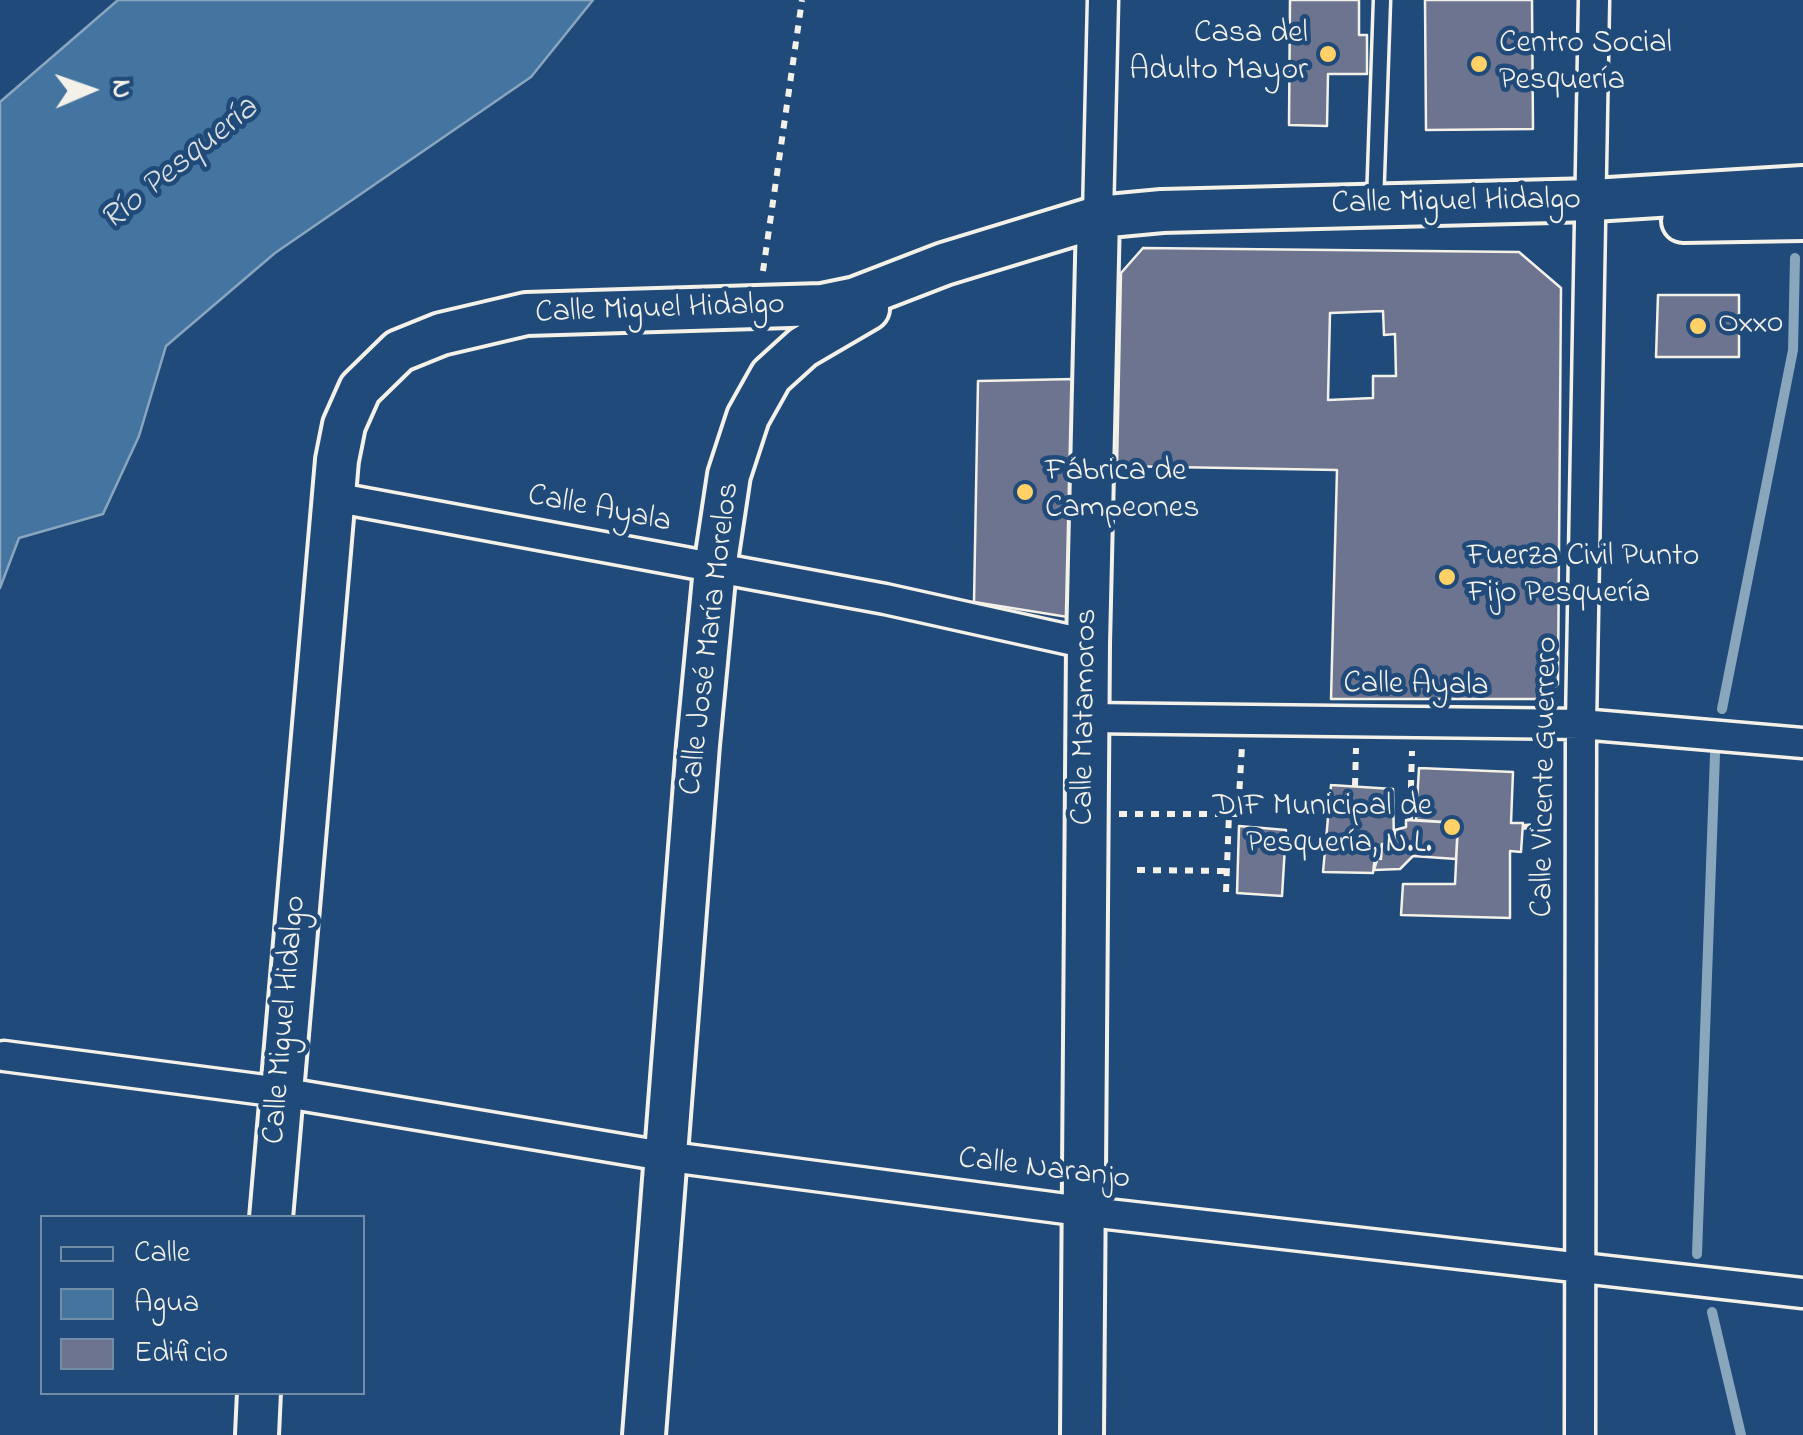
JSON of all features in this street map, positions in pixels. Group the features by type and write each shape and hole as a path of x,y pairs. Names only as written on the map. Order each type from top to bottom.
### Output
{"main road":[{"name":"Calle Miguel Hidalgo","path":"1592,211 1803,187"},
{"name":"Calle José María Morelos","path":"644,1435 663,1156 714,568 738,443 757,399 787,360 832,327 879,304 1096,225 1592,211 1803,219"},
{"name":"Calle Miguel Hidalgo","path":"271,1215 333,497 344,425 360,388 388,359 417,341 526,314 758,308 856,298 944,264 1096,225"},
{"name":"Calle Matamoros","path":"1082,1435 1080,1212 1096,225"},
{"path":"256,1435 260,1395"}],"street":[{"name":"Calle Matamoros","path":"1096,225 1103,0"},
{"name":"Calle Vicente Guerrero","path":"1580,1435 1581,724 1594,0"},
{"name":"Calle Ayala","path":"333,497 885,599 1088,644"},
{"name":"Calle Ayala","path":"1087,718 1581,724 1803,742"},
{"name":"Calle Naranjo","path":"4,1056 280,1092 663,1156 1080,1212 1803,1293"}],"lane":[{"path":"1375,215 1382,0"}],"path":[{"path":"758,308 802,0"},
{"path":"1086,814 1238,814 1243,720"},
{"path":"1410,820 1412,722"},
{"path":"1226,892 1229,814"},
{"path":"1137,870 1227,871"}],"water":[{"name":"Río Pesquería","path":"118,0 593,0 531,77 275,253 166,346 139,436 103,514 19,538 0,588 0,102"}],"building":[{"name":"Casa del Adulto Mayor","path":"1290,0 1359,0 1359,35 1367,35 1367,74 1328,74 1327,126 1289,125"},
{"name":"Centro Social Pesquería","path":"1425,0 1532,0 1533,129 1426,130"},
{"name":"Fuerza Civil Punto Fijo Pesquería","path":"1143,248 1519,252 1561,288 1558,684 1541,699 1331,699 1337,470 1117,466 1121,273"},
{"name":"Oxxo","path":"1658,295 1739,295 1739,357 1656,357"},
{"path":"1383,311 1384,335 1395,334 1396,376 1373,376 1373,398 1328,400 1330,313"},
{"name":"Fábrica de Campeones","path":"1075,379 1074,618 974,602 978,381"},
{"path":"1419,768 1513,772 1511,823 1523,823 1521,852 1510,851 1510,918 1401,915 1403,884 1455,884 1458,823 1416,820"},
{"path":"1331,785 1393,789 1394,844 1382,844 1381,859 1375,857 1373,873 1323,872"},
{"path":"1406,820 1458,823 1456,859 1413,856 1400,869 1374,870 1382,844 1394,844 1395,830 1406,827"},
{"path":"1239,826 1286,830 1282,896 1237,893"}],"waterway":[{"path":"1722,709 1793,350 1795,258"},
{"path":"1697,1254 1715,754"},
{"path":"1712,1312 1741,1435"}],"place":[{"name":"Casa del Adulto Mayor","path":"1328,54"},
{"name":"Centro Social Pesquería","path":"1479,64"},
{"name":"Oxxo","path":"1698,326"},
{"name":"Fábrica de Campeones","path":"1025,492"},
{"name":"Fuerza Civil Punto Fijo Pesquería","path":"1447,577"},
{"name":"DIF Municipal de Pesquería, N.L.","path":"1452,827"}]}
